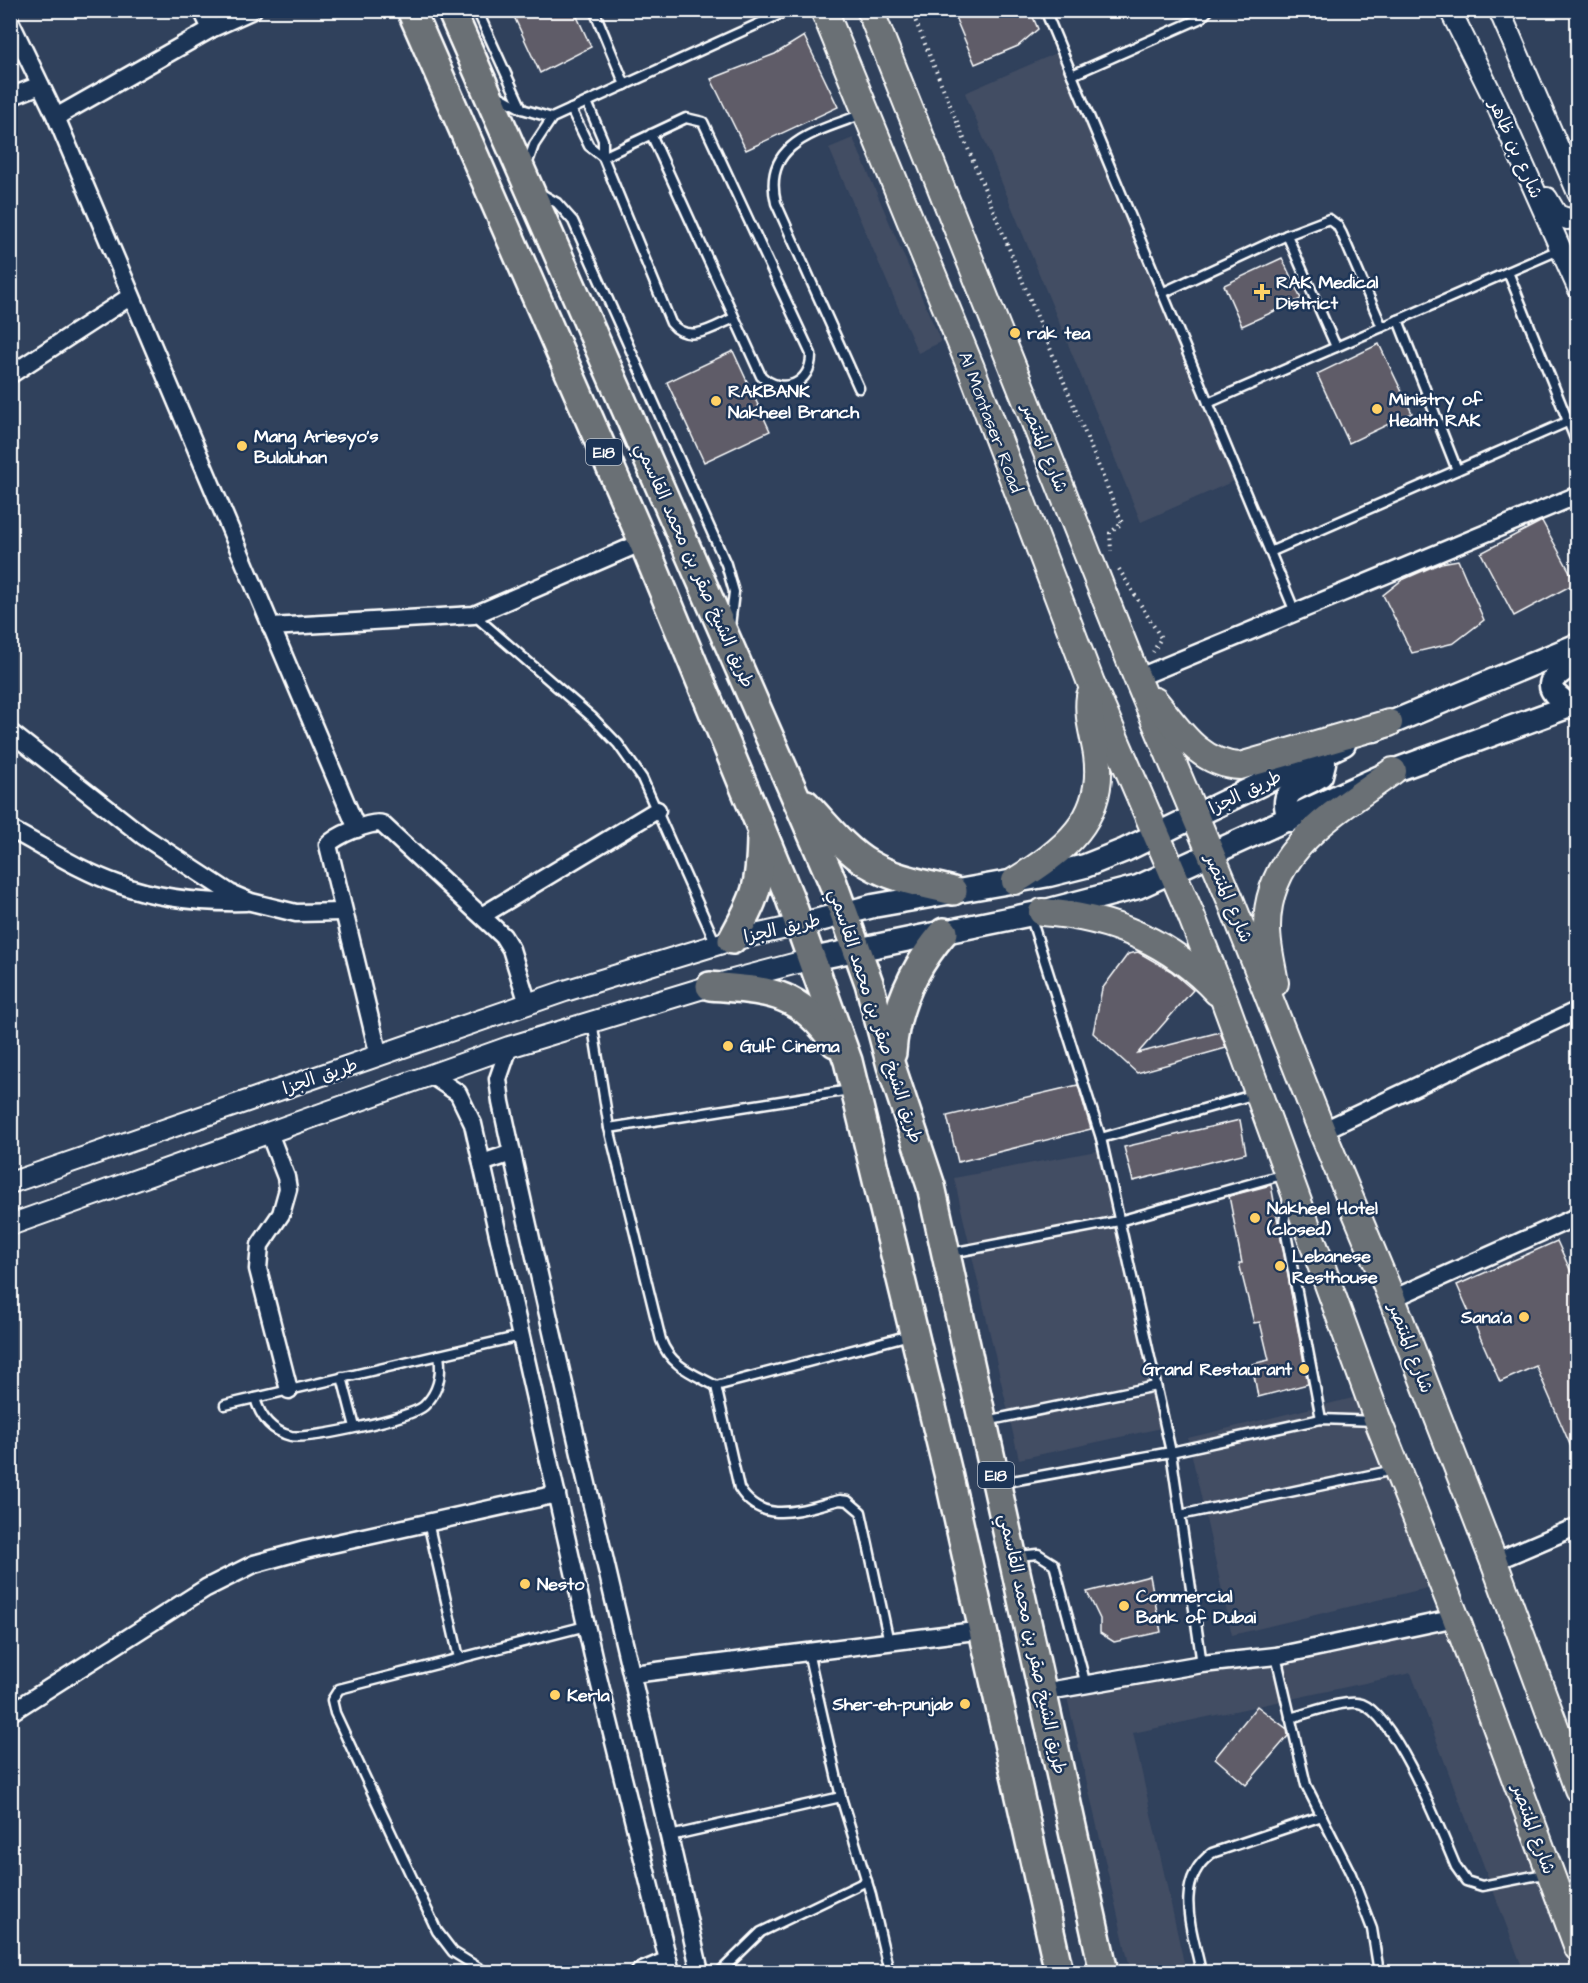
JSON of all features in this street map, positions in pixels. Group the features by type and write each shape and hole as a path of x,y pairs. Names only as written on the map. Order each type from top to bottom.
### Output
{"highway":[{"name":"طريق الشيخ صقر بن محمد القاسمي","path":"411,10 643,542 800,925 848,1061 983,1630 1059,1972"},
{"name":"طريق الشيخ صقر بن محمد القاسمي","path":"451,10 528,181 794,793 844,914 869,983 891,1066 931,1186 1104,1972"},
{"path":"794,793 851,851 870,865 891,874 953,891"},
{"path":"724,942 751,907 760,880 761,828"},
{"path":"891,1066 898,1011 908,985 918,966 944,932"},
{"path":"710,986 772,993 795,1001 812,1015 848,1061"}],"main road":[{"name":"Al Montaser Road","path":"824,10 971,368 1091,683 1156,835"},
{"name":"شارع المنتصر","path":"872,11 1137,678 1392,1299 1494,1562 1578,1789"},
{"name":"طريق الجزا","path":"800,925 953,891 1085,866 1156,835 1389,723 1578,645"},
{"path":"1574,704 1555,696 1550,683 1552,677 1578,662"},
{"path":"1137,678 1187,740 1204,755 1225,765 1240,766 1389,723"},
{"path":"1015,881 1067,845 1081,828 1091,808 1098,773 1090,720 1091,683"},
{"name":"طريق الجزا","path":"812,959 856,948 1036,913 1138,887 1290,820 1393,771 1574,704"},
{"path":"1290,820 1285,799 1291,791 1321,775 1324,763 1322,754"},
{"path":"1287,1042 1267,928 1269,904 1276,881 1285,862 1312,829 1393,771"},
{"name":"شارع المنتصر","path":"1156,835 1260,1093 1378,1421 1456,1618 1578,1948"},
{"path":"1036,913 1097,919 1148,938 1176,955 1202,975 1224,999"}],"street":[{"path":"202,10 211,30"},
{"path":"56,117 211,30 253,10"},
{"name":"شارع بن ظاهر","path":"1450,10 1495,101 1578,288"},
{"path":"1499,10 1578,194"},
{"path":"10,21 56,117 357,829"},
{"path":"10,97 40,85"},
{"path":"1495,101 1518,131 1555,212 1564,218 1578,216"},
{"path":"10,375 131,296"},
{"path":"1137,678 1578,495"},
{"path":"271,627 474,615 643,542"},
{"path":"10,732 143,836 210,881 251,902"},
{"path":"483,915 657,810"},
{"path":"379,1056 342,912 328,845 333,839 372,823 382,824 483,915 503,936 511,949 528,1004"},
{"path":"10,829 93,874 143,892 195,901 251,902 296,913 342,912"},
{"name":"طريق الجزا","path":"10,1183 528,1004 724,942 800,925"},
{"name":"طريق الجزا","path":"10,1225 509,1047 710,986 812,959"},
{"path":"1322,1131 1578,1010"},
{"path":"509,1047 498,1079 512,1153 584,1476 633,1674 700,1972"},
{"path":"431,1075 458,1093 464,1101 482,1164 586,1626 670,1966 640,1972"},
{"path":"269,1133 286,1177 288,1189 281,1214 260,1245 258,1269 290,1390"},
{"path":"482,1164 512,1153"},
{"path":"1392,1299 1578,1216"},
{"path":"10,1713 230,1575 279,1556 557,1494"},
{"path":"1494,1562 1578,1526"},
{"path":"1043,1692 1202,1664 1276,1656 1456,1618"},
{"path":"633,1674 983,1630"}],"lane":[{"path":"477,10 522,110"},
{"path":"594,10 625,85"},
{"path":"528,181 534,145 552,118 789,10"},
{"path":"1045,10 1295,612"},
{"path":"1072,75 1201,18 1209,10"},
{"path":"483,83 522,110 552,118"},
{"path":"587,102 603,140 603,157 675,328 684,334 696,335 735,318"},
{"path":"572,109 586,141 603,157"},
{"path":"859,388 776,203 773,180 781,158 797,141 866,113"},
{"path":"603,157 651,134 686,118 698,119 708,128 808,347 811,361 801,381 788,387 766,381 761,376 651,134"},
{"path":"1162,293 1287,235 1329,219 1337,225 1382,327"},
{"path":"1287,235 1336,347"},
{"path":"1208,403 1561,249"},
{"path":"1508,272 1578,446"},
{"path":"1398,320 1457,470"},
{"path":"1270,552 1567,422"},
{"path":"474,615 593,718 612,738 642,778 724,942"},
{"path":"1036,913 1101,1138 1171,1452 1202,1664"},
{"path":"592,1021 609,1128 666,1353 673,1362 716,1386 914,1334"},
{"path":"609,1128 856,1089"},
{"path":"1101,1138 1260,1093"},
{"path":"946,1254 1119,1221 1290,1177 1284,1223 1322,1419"},
{"path":"225,1405 520,1336"},
{"path":"255,1398 259,1411 267,1422 278,1431 291,1436 305,1437 411,1414 423,1407 439,1383 439,1355"},
{"path":"342,1377 355,1427"},
{"path":"716,1386 739,1488 747,1500 767,1512 778,1513 840,1500 848,1501 861,1512 889,1642"},
{"path":"984,1421 1156,1386"},
{"path":"998,1484 1171,1452 1322,1419 1378,1421"},
{"path":"1180,1515 1397,1469"},
{"path":"428,1522 459,1658"},
{"path":"1014,1557 1038,1554 1054,1564 1086,1685"},
{"path":"485,1972 453,1952 437,1931 335,1713 332,1700 339,1689 586,1626"},
{"path":"808,1652 841,1797 867,1881 889,1972"},
{"path":"1276,1656 1306,1785 1351,1874 1372,1929 1379,1972"},
{"path":"1290,1718 1351,1702 1364,1704 1376,1715 1413,1770 1456,1867 1466,1881 1482,1886 1550,1873"},
{"path":"670,1836 841,1797"},
{"path":"1201,1972 1187,1904 1190,1879 1198,1863 1212,1853 1322,1816"},
{"path":"720,1972 761,1932 867,1881"}],"path":[{"path":"911,10 1122,523 1110,533 1111,555"},
{"path":"1573,10 1578,22"},
{"path":"1116,564 1161,638 1137,678"}],"shaded area":[{"path":"1068,48 1245,476 1141,522 965,93"},
{"path":"853,138 941,342 918,353 829,148"},
{"path":"1102,1150 1166,1427 1019,1459 954,1178"},
{"path":"1357,1397 1427,1588 1232,1635 1188,1438"},
{"path":"1457,1612 1577,1922 1577,1972 1524,1972 1411,1673 1133,1733 1186,1972 1131,1972 1067,1697"}],"building":[{"path":"511,10 574,10 591,47 540,73"},
{"path":"952,10 1030,10 1038,29 1018,46 975,64"},
{"path":"804,36 838,107 746,150 711,79 775,54"},
{"name":"RAK Medical District","path":"1282,258 1301,299 1242,326 1224,285"},
{"path":"1379,344 1412,413 1349,443 1317,374"},
{"name":"RAKBANK Nakheel Branch","path":"733,351 770,431 704,462 667,382"},
{"path":"1542,521 1576,583 1514,616 1481,553"},
{"path":"1458,560 1484,620 1454,643 1412,653 1383,595 1402,580 1441,563"},
{"path":"1138,952 1171,971 1193,990 1138,1053 1220,1032 1226,1048 1137,1073 1093,1033 1102,989 1128,954"},
{"path":"1078,1085 1091,1129 958,1162 947,1116"},
{"path":"1240,1120 1246,1153 1133,1181 1124,1147"},
{"path":"1271,1185 1308,1384 1258,1397 1252,1364 1269,1360 1260,1322 1254,1323 1239,1263 1242,1263 1229,1196"},
{"name":"Sana'a","path":"1557,1241 1578,1287 1578,1463 1536,1366 1500,1382 1457,1285"},
{"name":"Commercial Bank of Dubai","path":"1150,1576 1161,1632 1114,1642 1100,1633 1100,1619 1087,1592"},
{"path":"1257,1706 1287,1729 1288,1736 1246,1785 1215,1758"}],"place":[{"name":"RAK Medical District","path":"1262,292"},
{"name":"rak tea","path":"1015,333"},
{"name":"RAKBANK Nakheel Branch","path":"716,401"},
{"name":"Ministry of Health RAK","path":"1377,409"},
{"name":"Mang Ariesyo's Bulaluhan","path":"242,446"},
{"name":"Gulf Cinema","path":"728,1046"},
{"name":"Nakheel Hotel (closed)","path":"1255,1218"},
{"name":"Lebanese Resthouse","path":"1280,1266"},
{"name":"Sana'a","path":"1524,1317"},
{"name":"Grand Restaurant","path":"1304,1369"},
{"name":"Nesto","path":"525,1584"},
{"name":"Commercial Bank of Dubai","path":"1124,1606"},
{"name":"Kerla","path":"555,1695"},
{"name":"Sher-eh-punjab","path":"965,1704"}]}
